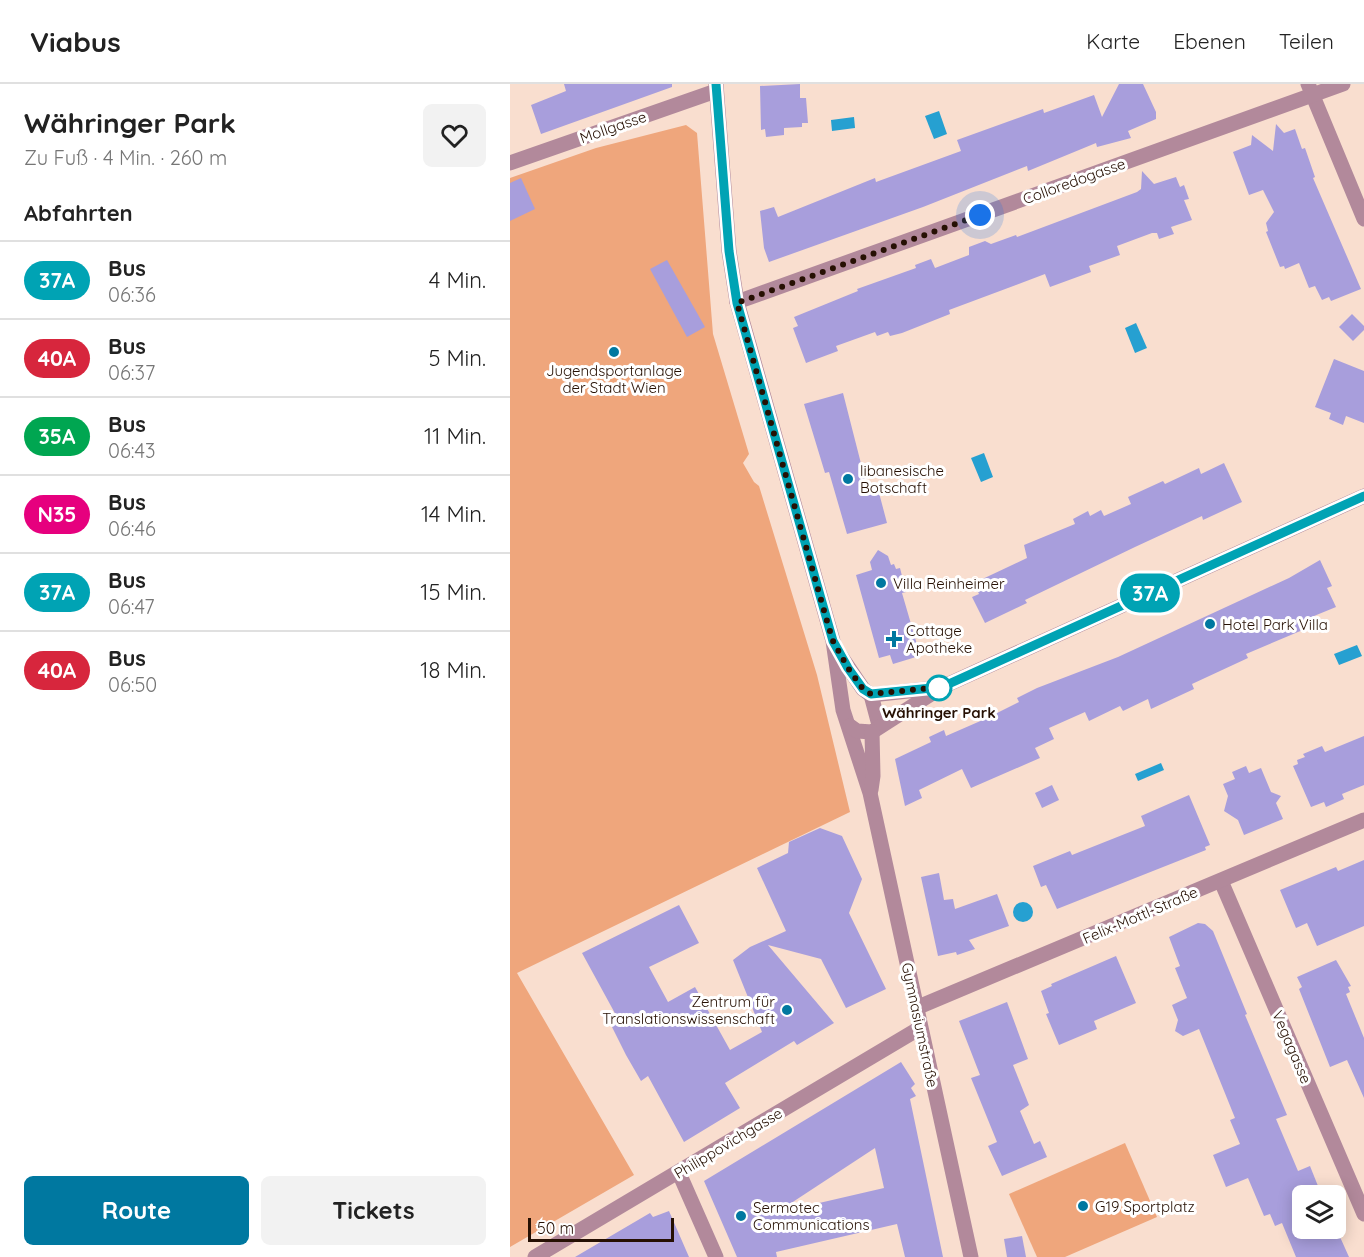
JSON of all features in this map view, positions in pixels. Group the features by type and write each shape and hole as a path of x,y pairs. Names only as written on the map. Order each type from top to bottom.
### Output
{"street":[{"name":"Colloredogasse","path":"737,303 1310,90 1342,84"},
{"name":"Mollgasse","path":"510,163 716,87"},
{"name":"Gymnasiumstraße","path":"716,87 729,251 737,303 833,641 845,718 850,726 852,743 870,793 971,1257"},
{"path":"1310,90 1364,219"},
{"path":"850,726 857,731 875,728 942,687 1364,496"},
{"name":"Gymnasiumstraße","path":"833,641 867,692 875,728 870,793"},
{"path":"844,702 847,697 867,692 942,687"},
{"name":"Felix-Mottl-Straße","path":"916,1008 1364,820"},
{"name":"Vegagasse","path":"1221,881 1364,1214"},
{"name":"Philippovichgasse","path":"536,1257 921,1028"},
{"path":"679,1173 716,1257"}],"shaded area":[{"path":"686,125 697,133 713,334 749,454 743,463 754,482 759,486 817,675 850,812 517,973 634,1175 510,1247 510,178 596,148"},
{"name":"G19 Sportplatz","path":"1125,1143 1157,1217 1065,1257 1037,1257 1009,1194"}],"water":[{"path":"939,111 947,134 934,139 925,116"},
{"path":"854,117 855,128 832,131 831,120"},
{"path":"1136,323 1147,348 1135,353 1125,328"},
{"path":"984,453 993,477 981,482 971,458"},
{"path":"1357,645 1362,656 1339,665 1334,654"},
{"path":"1161,763 1164,770 1138,781 1135,774"},
{"path":"1023,902 1030,905 1033,912 1030,919 1023,922 1016,919 1013,912 1016,905"}],"building":[{"path":"564,84 672,84 672,87 541,134 531,105 566,91"},
{"path":"800,84 800,98 806,98 808,123 802,123 802,127 784,128 784,135 766,137 765,129 761,130 760,86"},
{"path":"1119,84 1143,84 1156,112 1156,119 1128,131 1131,138 1097,147 1096,143 1028,171 1027,166 923,207 769,262 764,248 760,211 774,207 778,217 875,178 876,182 961,151 957,140 1043,109 1044,113 1094,95 1102,117"},
{"path":"1276,124 1284,133 1295,129 1302,149 1305,148 1315,177 1313,178 1361,289 1331,301 1329,297 1322,300 1315,286 1309,288 1299,263 1285,269 1284,266 1280,267 1266,232 1268,231 1266,223 1274,212 1263,190 1249,195 1233,152 1251,145 1252,135 1273,151"},
{"path":"1142,171 1154,184 1176,177 1180,187 1184,185 1189,199 1184,200 1192,220 1171,227 1174,234 1159,239 1157,233 1152,233 1117,246 1120,255 1089,266 1091,272 1050,287 1045,274 949,310 950,314 902,333 890,336 888,332 877,336 875,332 836,346 838,351 806,363 793,328 798,326 794,317 858,291 857,289 916,268 915,265 931,259 935,268 969,255 969,247 985,241 991,244 1016,235 1017,237 1137,192 1141,189"},
{"path":"521,178 535,209 510,221 510,183"},
{"path":"667,260 705,327 687,337 650,269"},
{"path":"1352,314 1364,326 1364,330 1353,341 1339,327"},
{"path":"1334,359 1364,371 1364,423 1346,416 1343,425 1329,419 1331,413 1315,407"},
{"path":"843,393 868,491 878,489 887,523 847,534 829,472 825,473 804,404"},
{"path":"1224,463 1242,502 1203,520 1202,516 1135,547 1025,600 1027,603 985,623 972,597 979,594 974,583 1027,558 1024,545 1075,524 1073,519 1088,511 1090,516 1101,510 1104,516 1131,504 1128,497 1163,481 1165,484 1199,468 1201,474"},
{"path":"878,550 888,556 891,565 894,564 896,569 900,568 906,592 902,593 918,648 913,649 916,657 893,664 890,655 879,658 856,575 872,570 870,562"},
{"path":"1320,560 1332,586 1327,588 1336,607 1314,616 1317,624 1246,654 1248,658 1192,684 1194,689 1151,709 1148,699 1123,711 1120,706 1089,721 1085,712 1049,728 1054,739 1035,748 1040,758 971,788 962,769 919,790 922,798 905,806 895,759 931,742 929,737 944,730 946,736 985,719 1019,702 1017,698 1037,688 1118,657 1289,578"},
{"path":"1364,736 1364,785 1342,794 1344,799 1326,807 1324,802 1311,807 1293,766 1298,764 1297,760 1305,757 1303,754 1322,746 1325,752"},
{"path":"1246,766 1249,773 1261,768 1271,792 1281,796 1276,803 1283,819 1244,835 1238,820 1224,811 1228,796 1223,784 1235,779 1232,772"},
{"path":"1052,785 1059,800 1042,808 1035,793"},
{"path":"1189,795 1210,845 1205,847 1206,850 1057,909 1046,885 1041,887 1033,866 1070,851 1072,855 1145,826 1141,816"},
{"path":"820,828 842,836 862,879 849,913 886,989 846,1008 821,959 768,945 834,1023 797,1045 794,1041 725,1083 740,1108 684,1142 648,1076 641,1081 626,1055 609,1021 617,1017 582,953 679,905 699,943 649,967 668,1002 695,987 730,1050 762,1032 733,960 750,947 786,931 757,868 788,853 789,842"},
{"path":"1364,860 1364,926 1317,946 1307,923 1296,928 1280,890 1336,867 1338,871"},
{"path":"939,873 944,900 953,899 955,909 997,894 1009,926 969,940 975,949 957,955 956,952 938,956 921,877"},
{"path":"1198,923 1205,924 1213,931 1287,1115 1276,1119 1298,1171 1310,1166 1318,1185 1292,1185 1292,1239 1341,1239 1349,1257 1296,1257 1282,1223 1275,1226 1270,1214 1264,1216 1248,1178 1226,1187 1213,1155 1240,1144 1230,1120 1235,1118 1199,1029 1183,1036 1175,1031 1178,1020 1172,1005 1187,998 1175,968 1180,966 1169,937"},
{"path":"1116,956 1136,1003 1094,1021 1097,1029 1059,1045 1046,1014 1049,1013 1041,991 1052,986 1051,984"},
{"path":"1336,960 1351,986 1348,987 1350,992 1346,994 1364,1038 1364,1098 1347,1060 1330,1067 1299,989 1302,987 1297,977"},
{"path":"1007,1002 1028,1059 1013,1065 1029,1105 1020,1111 1034,1144 1040,1141 1047,1157 1002,1176 988,1146 997,1142 971,1078 980,1075 959,1021"},
{"path":"901,1062 915,1084 911,1088 916,1096 910,1099 943,1257 905,1257 897,1224 776,1252 777,1257 737,1257 704,1181","holes":["875,1148 884,1188 776,1213"]},
{"path":"669,1211 689,1257 575,1257 650,1213 653,1217"},
{"path":"1022,1236 1026,1257 1007,1257 1004,1239"}],"bus line":[{"name":"37A","path":"716,84 729,251 737,303 833,641 863,689 868,690 871,694 888,694 942,687 1364,496"}],"place":[{"name":"Jugendsportanlage der Stadt Wien","path":"614,352"},
{"name":"libanesische Botschaft","path":"848,479"},
{"name":"Villa Reinheimer","path":"881,583"},
{"name":"Hotel Park Villa","path":"1210,624"},
{"name":"Cottage Apotheke","path":"894,639"},
{"name":"Währinger Park","path":"939,688"},
{"name":"Zentrum für Translationswissenschaft","path":"787,1010"},
{"name":"G19 Sportplatz","path":"1083,1206"},
{"name":"Sermotec Communications","path":"741,1216"}],"route":[{"path":"939,688 942,687 871,694 868,690 863,689 840,655 827,621 737,303 980,215"}]}
